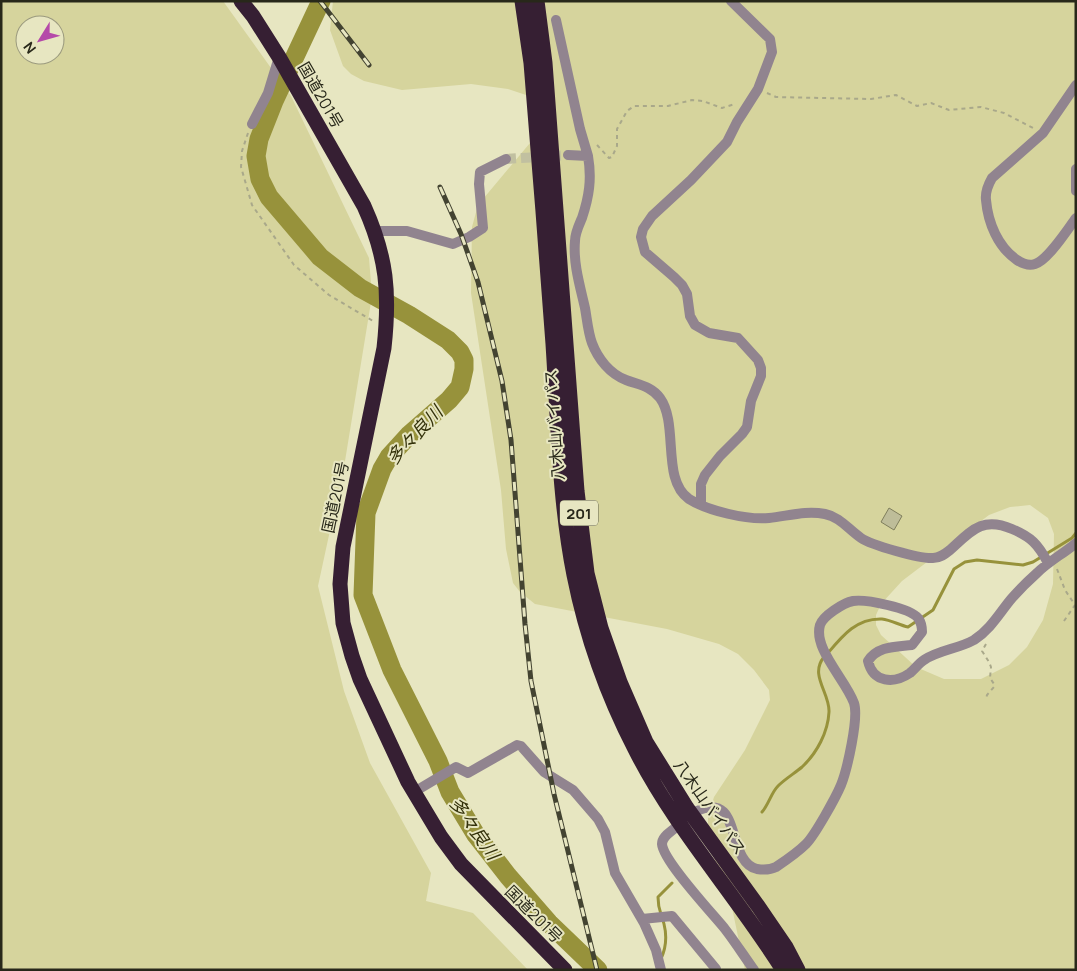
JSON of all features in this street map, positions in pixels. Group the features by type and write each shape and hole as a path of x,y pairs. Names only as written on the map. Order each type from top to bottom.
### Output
{"highway":[{"name":"国道201号","path":"241,1 253,16 279,57 364,206 375,231 384,262 387,292 387,324 384,348 343,547 340,584 343,623 352,656 360,679 420,789 441,837 461,864 565,970"},
{"name":"八木山バイパス","path":"522,1 531,63 563,492 574,575 589,633 608,690 634,749 676,817 784,970"},
{"name":"八木山バイパス","path":"537,1 545,63 577,491 587,572 601,628 620,682 646,742 687,808 786,947 798,970"}],"street":[{"path":"701,504 701,484 705,475 747,427 751,401 761,376 761,368 758,360 738,338 709,333 695,325 690,316 687,294 682,285 645,252 641,237 652,216 691,180 727,142 758,89 772,52 770,39 731,1"},
{"path":"556,20 591,171 590,194 575,239 575,260 592,343 602,361 616,375 655,391 663,403 668,416 674,473 679,487 688,498 724,514 767,518 806,513 824,514 835,517 861,538 920,557 934,558 942,556 978,526 986,523 998,524 1034,540 1050,562"},
{"path":"252,124 268,93 279,57"},
{"path":"1076,85 1043,133 992,178 987,188 986,200 998,240 1008,253 1020,262 1030,266 1038,264 1045,258 1076,218"},
{"path":"568,155 588,156"},
{"path":"375,231 407,230 454,244 469,237 483,228 479,184 480,172 506,159"},
{"path":"1076,170 1076,191"},
{"path":"697,811 707,806 722,810 729,822 742,858 755,869 774,868 806,844 841,785 848,756 855,718 854,705 821,646 820,624 826,616 852,601 871,601 911,613 917,617 922,625 922,632 912,645 879,650 868,661 869,669 876,676 884,680 896,680 910,672 923,660 956,648 982,634 995,621 1012,598 1050,562 1076,543"},
{"path":"420,789 456,767 468,773 517,744 521,746 544,772 573,790 598,819 605,832 615,873 642,919 656,950 661,970"},
{"path":"676,827 665,836 662,844 665,852 696,896 725,929 754,970"},
{"path":"642,919 672,916 716,969"}],"path":[{"path":"758,89 776,97 872,99 896,95 917,106 932,103 948,110 980,107 1004,113 1043,133"},
{"path":"593,140 609,158 612,157 617,146 617,129 627,111 634,106 668,106 692,100 703,101 722,108 734,104 740,105 745,110"},
{"path":"252,124 242,151 241,167 252,205 294,265 329,294 387,324"},
{"path":"1050,562 1055,565 1065,590 1075,605 1064,621"},
{"path":"982,634 986,643 982,651 991,667 990,678 994,684 986,700"}],"shaded area":[{"path":"1,1 223,1 291,96 369,258 372,296 345,461 318,586 344,691 370,763 431,873 426,901 473,913 528,970 1,970"},
{"path":"333,1 1076,1 1076,970 745,970 730,898 708,843 708,816 714,797 745,750 770,700 769,690 754,670 738,654 719,644 667,629 535,604 520,592 513,583 506,549 501,490 471,293 472,227 478,205 540,131 533,104 526,95 508,89 471,84 402,90 364,81 351,74 343,66 330,30","holes":["1030,505 1048,518 1054,534 1053,584 1043,620 1027,647 1009,665 981,679 944,679 916,667 881,635 876,625 876,615 881,604 902,581 989,515 1010,507"]}],"building":[{"path":"889,508 902,516 894,530 881,522"}],"waterway":[{"name":"多々良川","path":"321,1 274,101 259,139 256,156 260,179 269,197 320,257 360,288 409,315 448,340 460,352 464,360 460,387 449,400 409,435 389,457 382,469 366,513 363,595 392,670 438,761 450,792 476,835 508,876 549,923 598,970"},
{"path":"828,653 845,634 865,621 882,619 908,627 933,610 954,569 965,562 977,560 1023,565 1033,562 1072,538 1076,533"},
{"path":"762,812 778,786 802,767 821,742 829,712 827,698 819,677 820,664 824,657"},
{"path":"661,959 666,942 666,933 659,909 658,897 672,883"}],"tunnel":[{"path":"506,159 568,155"}],"railway":[{"path":"320,1 369,65"},
{"path":"440,187 461,234 478,282 502,381 511,440 531,681 554,794 597,970"}]}
